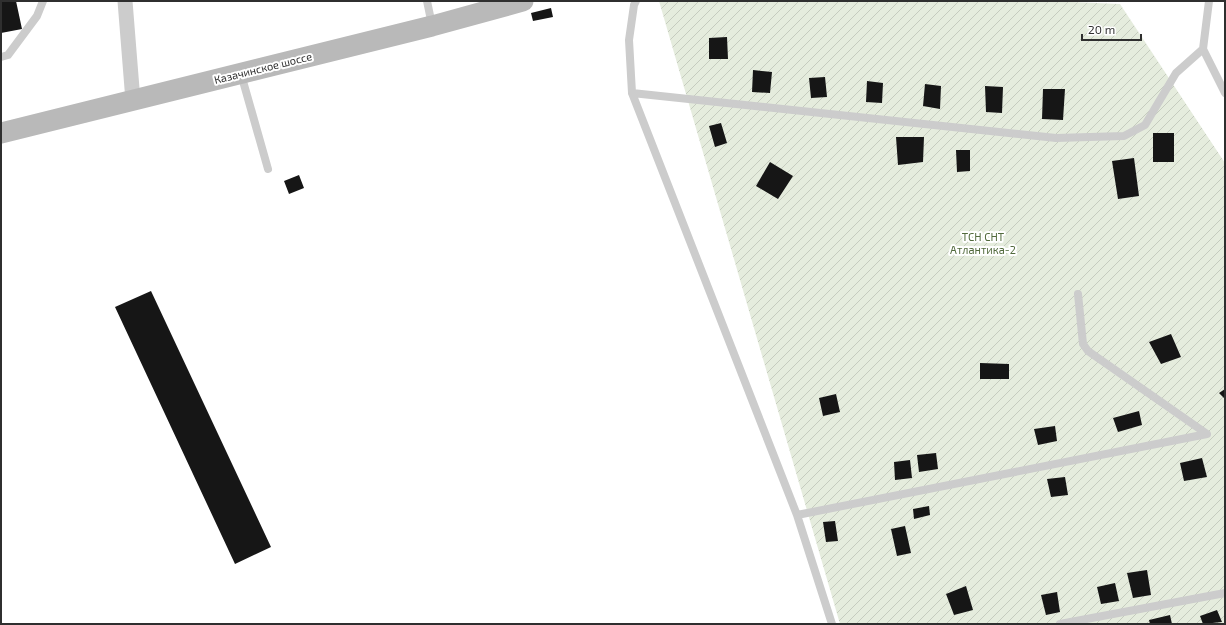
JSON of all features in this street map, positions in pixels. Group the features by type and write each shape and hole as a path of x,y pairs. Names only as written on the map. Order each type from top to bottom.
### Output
{"main road":[{"name":"Казачинское шоссе","path":"1,133 432,26 524,1"}],"street":[{"path":"125,1 133,101"}],"lane":[{"path":"1,57 8,55 37,16 43,1"},
{"path":"427,1 432,26"},
{"path":"636,1 634,5 629,40 632,93 797,515 832,624"},
{"path":"1209,1 1202,49 1225,92"},
{"path":"632,93 1056,138 1124,136 1145,124 1176,73 1202,49"},
{"path":"241,74 268,169"},
{"path":"797,515 1207,434 1088,351 1083,344 1078,294"},
{"path":"1060,624 1225,593"}],"green space":[{"name":"ТСН СНТ Атлантика-2","path":"659,1 1049,1 1120,4 1225,163 1225,624 840,624"}],"building":[{"path":"1,1 16,1 22,29 1,33"},
{"path":"551,8 553,17 533,21 531,13"},
{"path":"727,37 728,59 709,59 709,38"},
{"path":"753,70 772,72 770,93 752,92"},
{"path":"825,77 827,97 811,98 809,78"},
{"path":"867,81 883,83 882,103 866,102"},
{"path":"925,84 941,86 940,109 923,106"},
{"path":"985,86 1003,87 1002,113 986,112"},
{"path":"1043,89 1065,89 1063,120 1042,119"},
{"path":"721,123 727,143 715,147 709,126"},
{"path":"1153,133 1174,133 1174,162 1153,162"},
{"path":"896,137 924,137 923,162 898,165"},
{"path":"956,150 970,150 970,171 957,172"},
{"path":"1134,158 1139,196 1118,199 1112,161"},
{"path":"770,162 793,176 778,199 756,186"},
{"path":"299,175 304,188 289,194 284,181"},
{"path":"151,291 271,547 235,564 115,307"},
{"path":"1171,334 1181,357 1161,364 1149,342"},
{"path":"980,363 1009,364 1009,379 980,379"},
{"path":"1225,389 1225,399 1219,393"},
{"path":"836,394 840,412 823,416 819,398"},
{"path":"1139,411 1142,425 1118,432 1113,418"},
{"path":"1055,426 1057,441 1038,445 1034,429"},
{"path":"936,453 938,469 919,472 917,455"},
{"path":"1202,458 1207,477 1184,481 1180,463"},
{"path":"910,460 912,478 895,480 894,462"},
{"path":"1065,477 1068,495 1051,497 1047,479"},
{"path":"929,506 930,515 914,519 913,509"},
{"path":"835,521 838,541 826,542 823,522"},
{"path":"905,526 911,553 897,556 891,529"},
{"path":"1147,570 1151,595 1133,598 1127,573"},
{"path":"1115,583 1119,601 1101,604 1097,587"},
{"path":"966,586 973,610 954,615 946,594"},
{"path":"1057,592 1060,612 1046,615 1041,595"},
{"path":"1217,610 1222,622 1203,624 1200,616"},
{"path":"1170,615 1172,624 1150,624 1149,620"}]}
